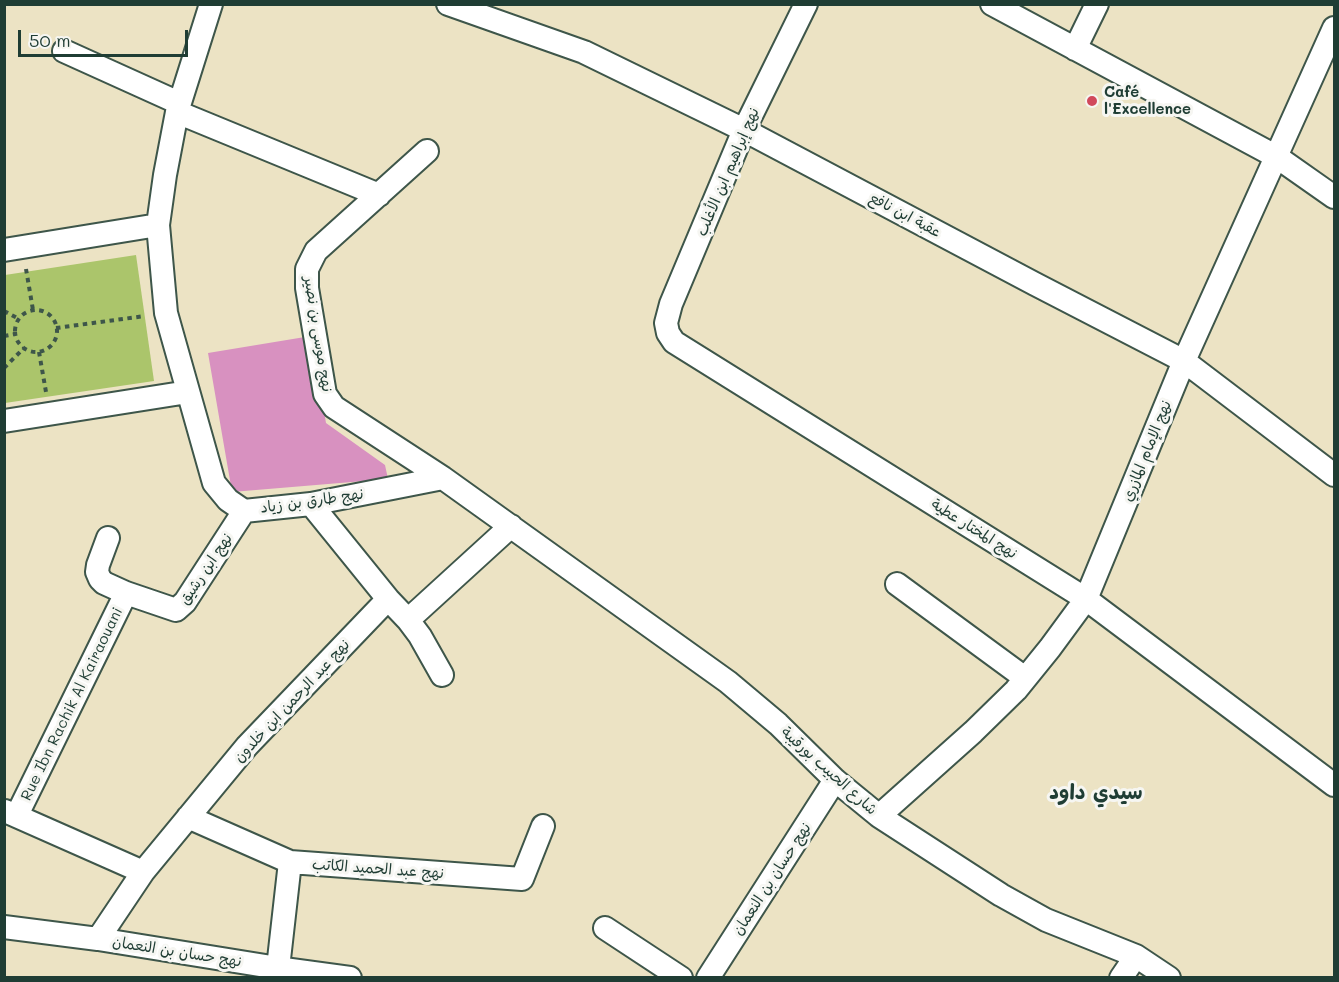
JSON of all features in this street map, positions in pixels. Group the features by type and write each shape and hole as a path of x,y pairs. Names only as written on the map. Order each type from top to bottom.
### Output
{"street":[{"name":"نهج طارق بن زياد","path":"212,4 178,108 158,225 166,313 214,483 228,500 244,511 311,504 443,478"},
{"name":"عقبة ابن نافع","path":"448,4 584,51 744,130 1035,285 1184,361 1335,475"},
{"name":"نهج إبراهيم ابن الأغلب","path":"674,342 668,333 666,323 671,304 744,130 806,4"},
{"path":"992,4 1277,157 1335,197"},
{"path":"1075,49 1097,4"},
{"name":"نهج الإمام المازري","path":"879,816 973,732 1025,678 1086,598 1184,361 1335,28"},
{"path":"64,51 178,108 379,195"},
{"name":"نهج موسى بن نصير","path":"427,151 316,251 307,269 307,288 325,394 334,407 443,478 511,526"},
{"path":"14,249 158,225"},
{"name":"نهج المختار عطية","path":"674,342 1086,598 1335,785"},
{"path":"4,421 188,392"},
{"path":"311,504 388,599 408,620 442,675"},
{"name":"نهج ابن رشيق","path":"108,538 97,572 104,583 171,610 180,608 244,511"},
{"path":"408,620 511,526"},
{"name":"شارع الحبيب بورقيبة","path":"511,526 728,682 879,816 1001,896 1046,920 1136,956 1168,978"},
{"path":"897,584 1025,678"},
{"name":"Rue Ibn Rachik Al Kairaouani","path":"11,813 126,593"},
{"name":"نهج عبد الرحمن ابن خلدون","path":"98,939 143,872 247,746 388,599"},
{"name":"نهج حسان بن النعمان","path":"708,978 836,780"},
{"path":"11,813 143,872"},
{"name":"نهج عبد الحميد الكاتب","path":"188,817 290,862 522,879 543,826"},
{"path":"279,973 290,862"},
{"name":"نهج حسان بن النعمان","path":"4,927 98,939 279,973 350,978"},
{"path":"605,928 681,978"},
{"path":"1121,978 1136,956"}],"path":[{"path":"14,249 33,310"},
{"path":"33,310 48,314 54,320 56,328 53,343 39,352 24,348 18,342 15,334 19,319 25,313 33,310"},
{"path":"4,311 19,319"},
{"path":"56,328 166,313"},
{"path":"4,336 15,334"},
{"path":"4,368 24,348"},
{"path":"39,352 49,414"}],"green space":[{"path":"136,255 154,381 5,403 5,275"}],"building":[{"path":"311,336 326,423 385,465 388,479 232,492 208,353"}],"place":[{"name":"Café l'Excellence","path":"1092,101"}],"district":[{"name":"سيدي داود","path":"1096,793"}]}
